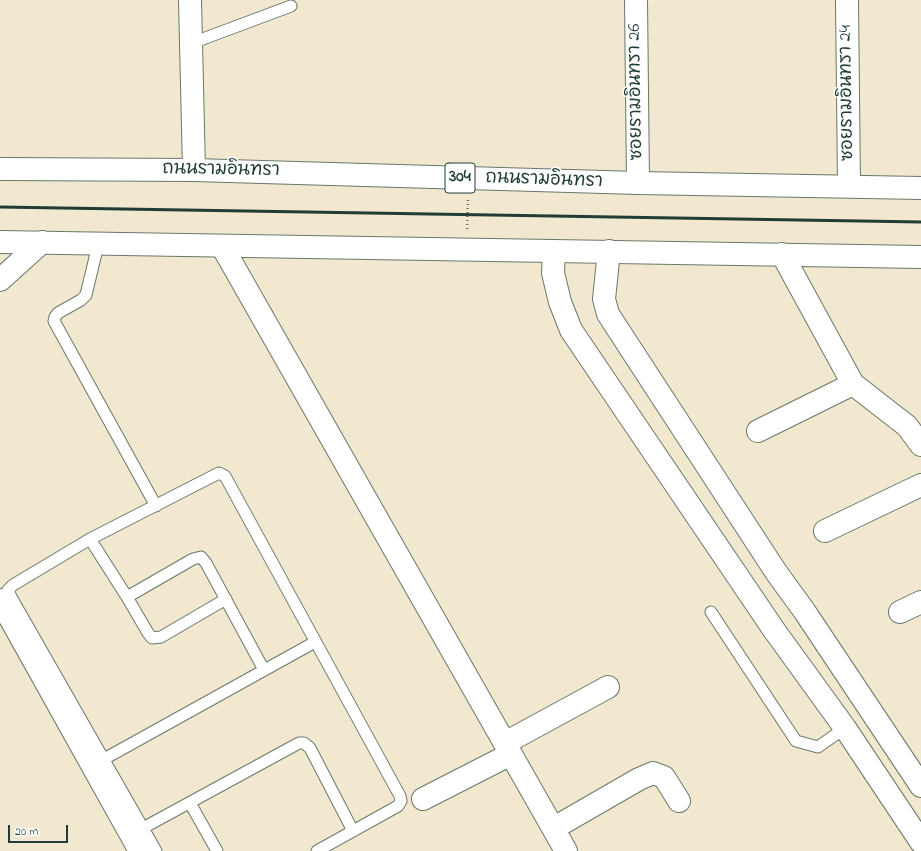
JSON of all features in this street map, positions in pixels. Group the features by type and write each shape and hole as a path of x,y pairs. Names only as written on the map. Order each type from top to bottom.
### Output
{"street":[{"path":"190,0 194,170"},
{"name":"ซอยรามอินทรา 26","path":"636,0 638,183"},
{"name":"ซอยรามอินทรา 24","path":"846,0 849,186"},
{"name":"ถนนรามอินทรา","path":"0,169 194,170 638,183 921,188"},
{"path":"0,242 98,245 554,252 609,251 921,257"},
{"path":"0,251 39,242"},
{"path":"0,280 39,242"},
{"path":"222,246 566,851"},
{"path":"609,251 604,299 608,314 776,572 805,612 921,786"},
{"path":"554,252 553,274 560,302 571,330 774,630 845,728 921,842"},
{"path":"782,254 853,384 914,427 921,445"},
{"path":"758,431 853,384"},
{"path":"824,531 921,485"},
{"path":"0,600 140,851"},
{"path":"900,612 921,602"},
{"path":"423,799 508,749 608,687"},
{"path":"554,828 653,773 664,777 679,802"}],"lane":[{"path":"192,43 291,6"},
{"path":"98,245 86,295 81,300 58,313 54,321 156,506"},
{"path":"156,851 8,590 13,585 90,539 219,473 225,476 400,796 401,801 398,806 316,851"},
{"path":"90,539 152,638 161,637 226,599"},
{"path":"127,597 193,559 200,557 206,563 264,670"},
{"path":"711,612 796,741 818,747 845,728"},
{"path":"104,759 315,642"},
{"path":"143,828 299,743 304,743 310,748 353,831"},
{"path":"190,803 217,851"}],"path":[{"path":"467,250 468,178"}],"railway":[{"path":"0,207 921,222"}]}
